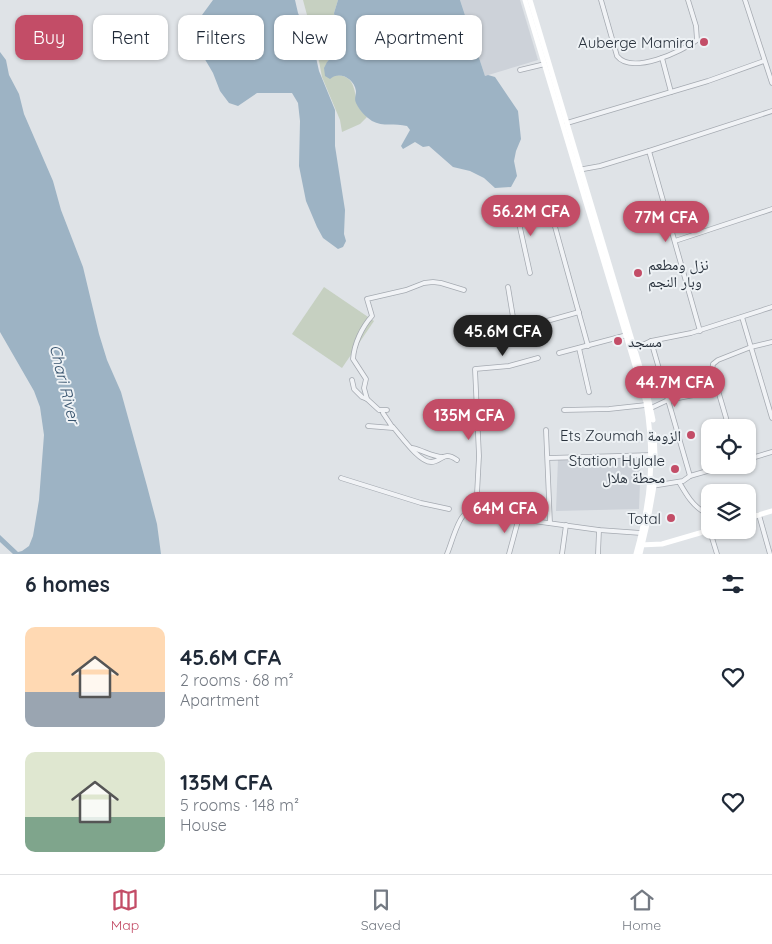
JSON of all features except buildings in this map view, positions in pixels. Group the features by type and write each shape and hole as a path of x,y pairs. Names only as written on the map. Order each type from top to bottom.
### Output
{"main road":[{"path":"525,0 579,170 649,407 655,457 640,554"},
{"path":"530,0 627,335 633,349"},
{"path":"636,554 641,545 641,533 652,486 649,407"},
{"path":"756,516 772,511"},
{"path":"641,545 662,544 701,533"}],"street":[{"path":"601,0 619,59 632,64 662,58 697,40 696,26 688,0"},
{"path":"745,0 772,83"},
{"path":"662,58 671,92"},
{"path":"567,123 671,92 764,61"},
{"path":"520,70 545,64"},
{"path":"579,170 600,166 772,110"},
{"path":"648,151 700,331"},
{"path":"515,205 530,273"},
{"path":"550,205 588,346"},
{"path":"675,241 772,209"},
{"path":"367,399 364,388 366,379 353,359 356,343 364,325 372,316 367,299 406,290 424,282 434,282 464,290"},
{"path":"508,287 515,329"},
{"path":"633,349 651,341 700,331 772,307"},
{"path":"504,333 579,312"},
{"path":"742,317 772,417"},
{"path":"559,353 627,335"},
{"path":"651,341 690,476"},
{"path":"726,419 712,370 714,364 718,360 751,347 772,342"},
{"path":"579,348 590,392"},
{"path":"476,513 479,456 475,369 509,366 538,358"},
{"path":"352,380 354,390 379,410 385,412 393,427 424,460 431,462 443,457"},
{"path":"564,410 649,407 694,394"},
{"path":"368,426 393,427"},
{"path":"546,430 550,523"},
{"path":"412,448 420,449 437,457 450,456 457,460"},
{"path":"756,457 772,452"},
{"path":"548,458 652,455"},
{"path":"652,486 683,481 690,476 701,473"},
{"path":"341,478 421,503 449,509"},
{"path":"679,482 696,507 701,510"},
{"path":"510,554 525,495"},
{"path":"447,554 463,516 476,513 566,526 641,533"},
{"path":"759,515 770,554"},
{"path":"562,554 566,526"},
{"path":"598,554 599,530"},
{"path":"713,539 717,554"}],"shaded area":[{"path":"460,0 520,0 538,60 485,76 480,60 482,60 482,15 465,15"},
{"path":"641,455 639,509 556,511 558,459"}],"green space":[{"path":"303,0 338,0 334,15 307,15"},
{"path":"319,60 329,60 327,62 335,75 342,76 351,81 359,108 367,117 360,124 342,132 340,120 322,77"},
{"path":"324,287 374,321 342,368 292,334"}],"water":[{"path":"213,0 295,0 299,15 274,15 274,60 317,60 319,71 335,110 335,146 345,210 344,234 346,241 343,247 338,249 323,238 306,201 299,166 300,121 298,103 292,93 257,93 238,106 229,103 220,91 205,60 264,60 264,15 202,15"},
{"path":"338,0 460,0 465,15 356,15 356,60 480,60 485,76 495,77 518,111 521,139 514,161 517,176 511,187 495,188 484,178 470,171 453,167 429,146 423,147 415,142 403,149 401,146 410,130 407,126 380,124 372,121 357,106 355,86 349,79 338,76 330,79 325,76 324,68 329,60 346,60 346,15 334,15"},
{"name":"Chari River","path":"0,52 6,60 9,75 19,94 24,114 53,181 61,210 83,267 99,334 107,360 121,392 147,486 157,524 161,554 13,554 0,542 0,535 18,552 29,546 33,536 39,500 44,435 40,407 34,391 0,332"}],"place":[{"name":"Auberge Mamira","path":"704,42"},
{"name":"نزل ومطعم وبار النجم","path":"638,273"},
{"name":"مسجد","path":"618,341"},
{"name":"Ets Zoumah الزومة","path":"691,435"},
{"name":"Station Hylale محطة هلال","path":"675,469"},
{"name":"Total","path":"671,518"}]}
